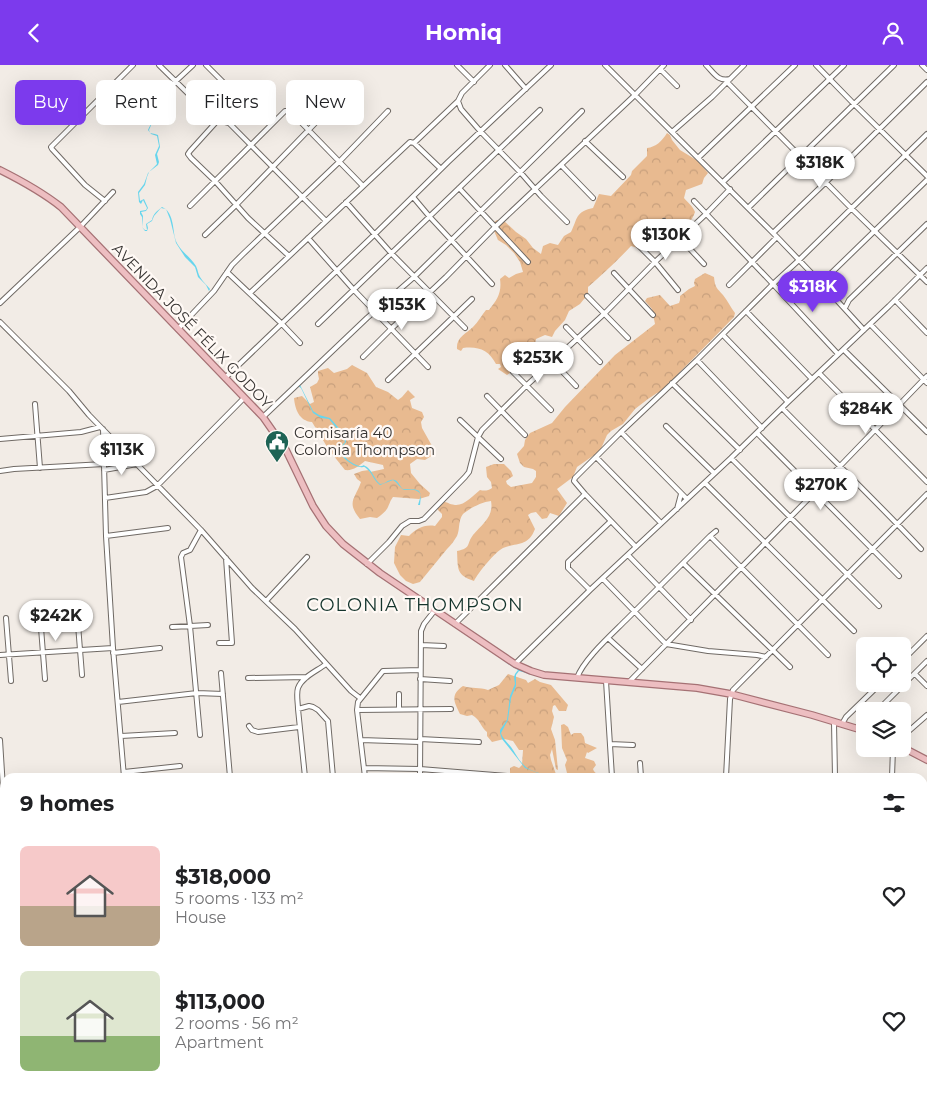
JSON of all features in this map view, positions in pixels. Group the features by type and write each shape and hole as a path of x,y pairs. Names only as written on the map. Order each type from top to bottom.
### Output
{"main road":[{"name":"AVENIDA JOSÉ FÉLIX GODOY","path":"0,170 29,185 61,207 263,417 286,450 313,507 326,526 343,544 367,564 515,664 544,675 697,688 731,694 856,728"},
{"path":"911,752 927,760"}],"street":[{"path":"105,201 85,185 51,148 133,65"},
{"path":"159,65 175,80"},
{"path":"186,91 176,81 193,65"},
{"path":"206,65 221,80"},
{"path":"457,65 474,82"},
{"path":"250,293 410,142 414,143 458,101 462,93 490,65"},
{"path":"505,65 526,89"},
{"path":"225,378 441,169 552,65"},
{"path":"606,65 822,283 864,330"},
{"path":"706,65 718,78 729,80 851,208 927,283"},
{"path":"672,132 712,97 744,65"},
{"path":"698,158 795,65"},
{"path":"816,65 927,176"},
{"path":"723,182 844,65"},
{"path":"748,208 894,65"},
{"path":"922,65 927,70"},
{"path":"363,357 662,67 676,86"},
{"path":"773,233 927,82"},
{"path":"458,101 461,109 481,132 567,223"},
{"path":"318,324 540,110"},
{"path":"190,206 285,111 290,111 362,186"},
{"path":"178,329 214,291 243,254 339,162 388,111"},
{"path":"263,417 375,311 414,277 582,111"},
{"path":"213,125 188,154 248,218 289,257"},
{"path":"231,125 326,221"},
{"path":"205,235 313,125"},
{"path":"636,547 585,494 574,481 575,478 927,134"},
{"path":"585,141 623,177"},
{"path":"414,143 441,169"},
{"path":"561,165 593,198"},
{"path":"822,283 927,180"},
{"path":"459,188 528,263"},
{"path":"367,564 402,526 410,521 424,519 465,477 482,430 681,239 730,189"},
{"path":"0,303 80,227 113,192"},
{"path":"413,197 429,217 492,284"},
{"path":"694,201 838,354"},
{"path":"346,202 392,254 465,328"},
{"path":"664,221 704,264"},
{"path":"845,309 849,300 927,223"},
{"path":"729,285 777,237"},
{"path":"308,238 353,289 428,367"},
{"path":"638,245 678,290"},
{"path":"515,664 590,590 844,350 927,268"},
{"path":"227,272 300,343"},
{"path":"614,273 653,315"},
{"path":"587,296 628,338"},
{"path":"388,380 472,299"},
{"path":"840,303 849,300"},
{"path":"895,300 927,333"},
{"path":"746,311 812,379"},
{"path":"0,322 201,530 252,588 295,629 351,691 360,698"},
{"path":"628,683 926,379 870,324"},
{"path":"566,327 600,362"},
{"path":"723,335 788,402"},
{"path":"540,348 576,387"},
{"path":"844,350 927,432"},
{"path":"697,360 762,428"},
{"path":"513,372 551,410"},
{"path":"819,373 927,482"},
{"path":"672,383 740,449"},
{"path":"487,396 525,435"},
{"path":"105,499 146,492 157,486 244,398"},
{"path":"35,404 40,467"},
{"path":"782,408 921,549"},
{"path":"460,420 501,459"},
{"path":"666,426 714,473"},
{"path":"0,439 81,432 101,428"},
{"path":"101,428 113,653 124,772 180,766"},
{"path":"621,432 687,499"},
{"path":"757,433 899,576"},
{"path":"596,457 661,523"},
{"path":"731,458 878,606"},
{"path":"0,471 104,464"},
{"path":"104,470 137,464"},
{"path":"705,483 854,631"},
{"path":"455,624 585,494"},
{"path":"677,509 682,494"},
{"path":"726,773 732,690 927,494"},
{"path":"590,590 568,567 568,562 611,521"},
{"path":"106,536 168,528"},
{"path":"200,735 190,626 181,557 183,553 190,550 201,530"},
{"path":"577,678 584,664 608,638 716,531"},
{"path":"710,536 828,655"},
{"path":"628,555 691,620"},
{"path":"220,643 232,643 226,557"},
{"path":"266,601 307,557"},
{"path":"683,563 790,667"},
{"path":"603,579 666,644 708,651 766,657"},
{"path":"420,773 421,631 435,610"},
{"path":"77,612 82,675"},
{"path":"40,615 45,679"},
{"path":"6,618 11,681"},
{"path":"172,627 208,625"},
{"path":"911,652 927,636"},
{"path":"608,638 642,669"},
{"path":"421,645 444,646"},
{"path":"0,655 113,647"},
{"path":"113,653 160,648"},
{"path":"886,702 927,661"},
{"path":"305,773 299,727 298,688 307,677 326,664"},
{"path":"365,773 357,710 360,698 383,671 420,670"},
{"path":"221,673 230,773"},
{"path":"915,674 927,687"},
{"path":"248,678 307,677"},
{"path":"420,679 450,681"},
{"path":"606,681 612,773"},
{"path":"842,724 846,717 872,692"},
{"path":"118,702 196,693 223,693"},
{"path":"399,694 399,709"},
{"path":"298,709 313,707 328,721 333,773"},
{"path":"357,710 452,709"},
{"path":"911,729 927,715"},
{"path":"834,722 835,773"},
{"path":"249,726 258,732 299,727"},
{"path":"121,736 175,733"},
{"path":"0,740 1,773"},
{"path":"361,740 479,742"},
{"path":"610,744 633,745"},
{"path":"892,773 893,757"},
{"path":"640,763 641,773"},
{"path":"364,768 478,773"}],"green space":[{"path":"667,133 680,150 698,161 708,173 702,184 686,190 684,198 695,212 688,224 677,233 660,222 647,234 649,241 645,246 639,248 631,246 588,287 588,296 569,311 565,320 552,337 545,335 536,339 535,345 522,353 507,375 498,369 501,367 500,364 496,364 486,352 478,348 463,348 461,351 457,349 458,341 475,325 486,310 489,310 497,299 500,292 500,279 505,275 509,278 523,272 520,262 514,253 498,240 491,224 497,220 503,220 541,254 543,246 550,243 558,245 564,236 571,232 578,216 583,211 593,208 599,194 611,196 647,156 647,148 659,143"},
{"path":"705,273 714,277 717,287 735,313 734,317 679,373 665,391 657,393 635,409 623,424 607,435 600,451 577,467 573,477 557,489 567,503 559,516 550,513 547,518 542,519 536,512 528,515 535,529 529,539 500,550 487,563 474,581 468,579 459,571 457,551 467,547 473,535 491,512 491,501 480,504 463,514 456,538 420,582 413,584 406,581 400,575 394,563 395,547 401,535 409,536 420,528 435,526 442,517 436,504 444,502 462,504 480,490 486,491 492,488 491,482 487,477 486,467 494,464 504,464 513,476 506,481 511,487 532,483 536,477 536,471 524,467 520,463 517,454 524,446 525,440 530,433 552,423 615,355 655,324 652,309 645,301 647,298 660,295 670,306 679,303 680,296 695,286 695,279"},
{"path":"352,365 367,373 376,387 388,392 398,400 408,390 415,397 410,400 412,408 422,412 424,417 421,422 422,428 436,453 425,460 417,459 410,464 411,473 430,493 429,496 419,499 393,497 386,510 377,518 360,519 353,508 353,501 361,482 354,474 362,471 369,470 370,472 384,469 383,465 365,461 353,469 345,470 329,450 312,422 298,414 294,398 302,396 310,404 314,402 310,387 317,383 319,379 318,371 328,368 334,373 347,369"},
{"path":"508,674 526,680 528,683 535,679 551,685 568,705 566,711 559,711 555,705 552,711 554,717 551,729 555,740 558,770 556,769 552,749 550,755 556,773 510,773 510,768 514,766 519,768 522,765 523,750 519,750 513,741 504,739 492,742 475,717 460,714 454,699 456,692 463,686 488,690 499,685"},
{"path":"564,724 568,727 571,735 581,733 585,743 597,748 587,752 585,758 594,761 596,765 593,769 596,773 567,773 565,765 567,760 562,748 561,725"}],"water":[{"path":"150,133 158,135 160,147 157,154 158,165 149,172 157,164 155,155 159,146 157,136"},
{"path":"149,172 145,185 139,193 140,201 144,199 148,208 146,211 141,212 143,216 142,227 140,211 147,208 143,200 141,204 139,202 138,192"},
{"path":"161,208 152,221 147,224 148,228 147,231 142,227 147,230 146,224 152,220 153,216"},
{"path":"166,210 172,220 177,242 196,266 200,277 210,289 209,291 198,277 195,267 185,257 176,243"},
{"path":"300,385 313,411 330,418 344,434 346,442 340,450 345,458 356,465 367,467 376,480 383,484 380,485 376,482 365,467 360,467 350,463 339,453 338,450 345,442 343,436 329,419 321,418 313,413 301,388 298,386"},
{"path":"393,480 403,489 417,490 421,495 416,490 404,490"},
{"path":"503,661 532,674 562,679 536,676 519,671 516,675 516,686 511,698 508,720 501,733 524,765 540,773 538,773 525,768 502,739 500,733 507,720 510,696 515,684 514,677 518,670"}],"place":[{"name":"Comisaría 40 Colonia Thompson","path":"277,463"}],"district":[{"name":"COLONIA THOMPSON","path":"415,605"}]}
